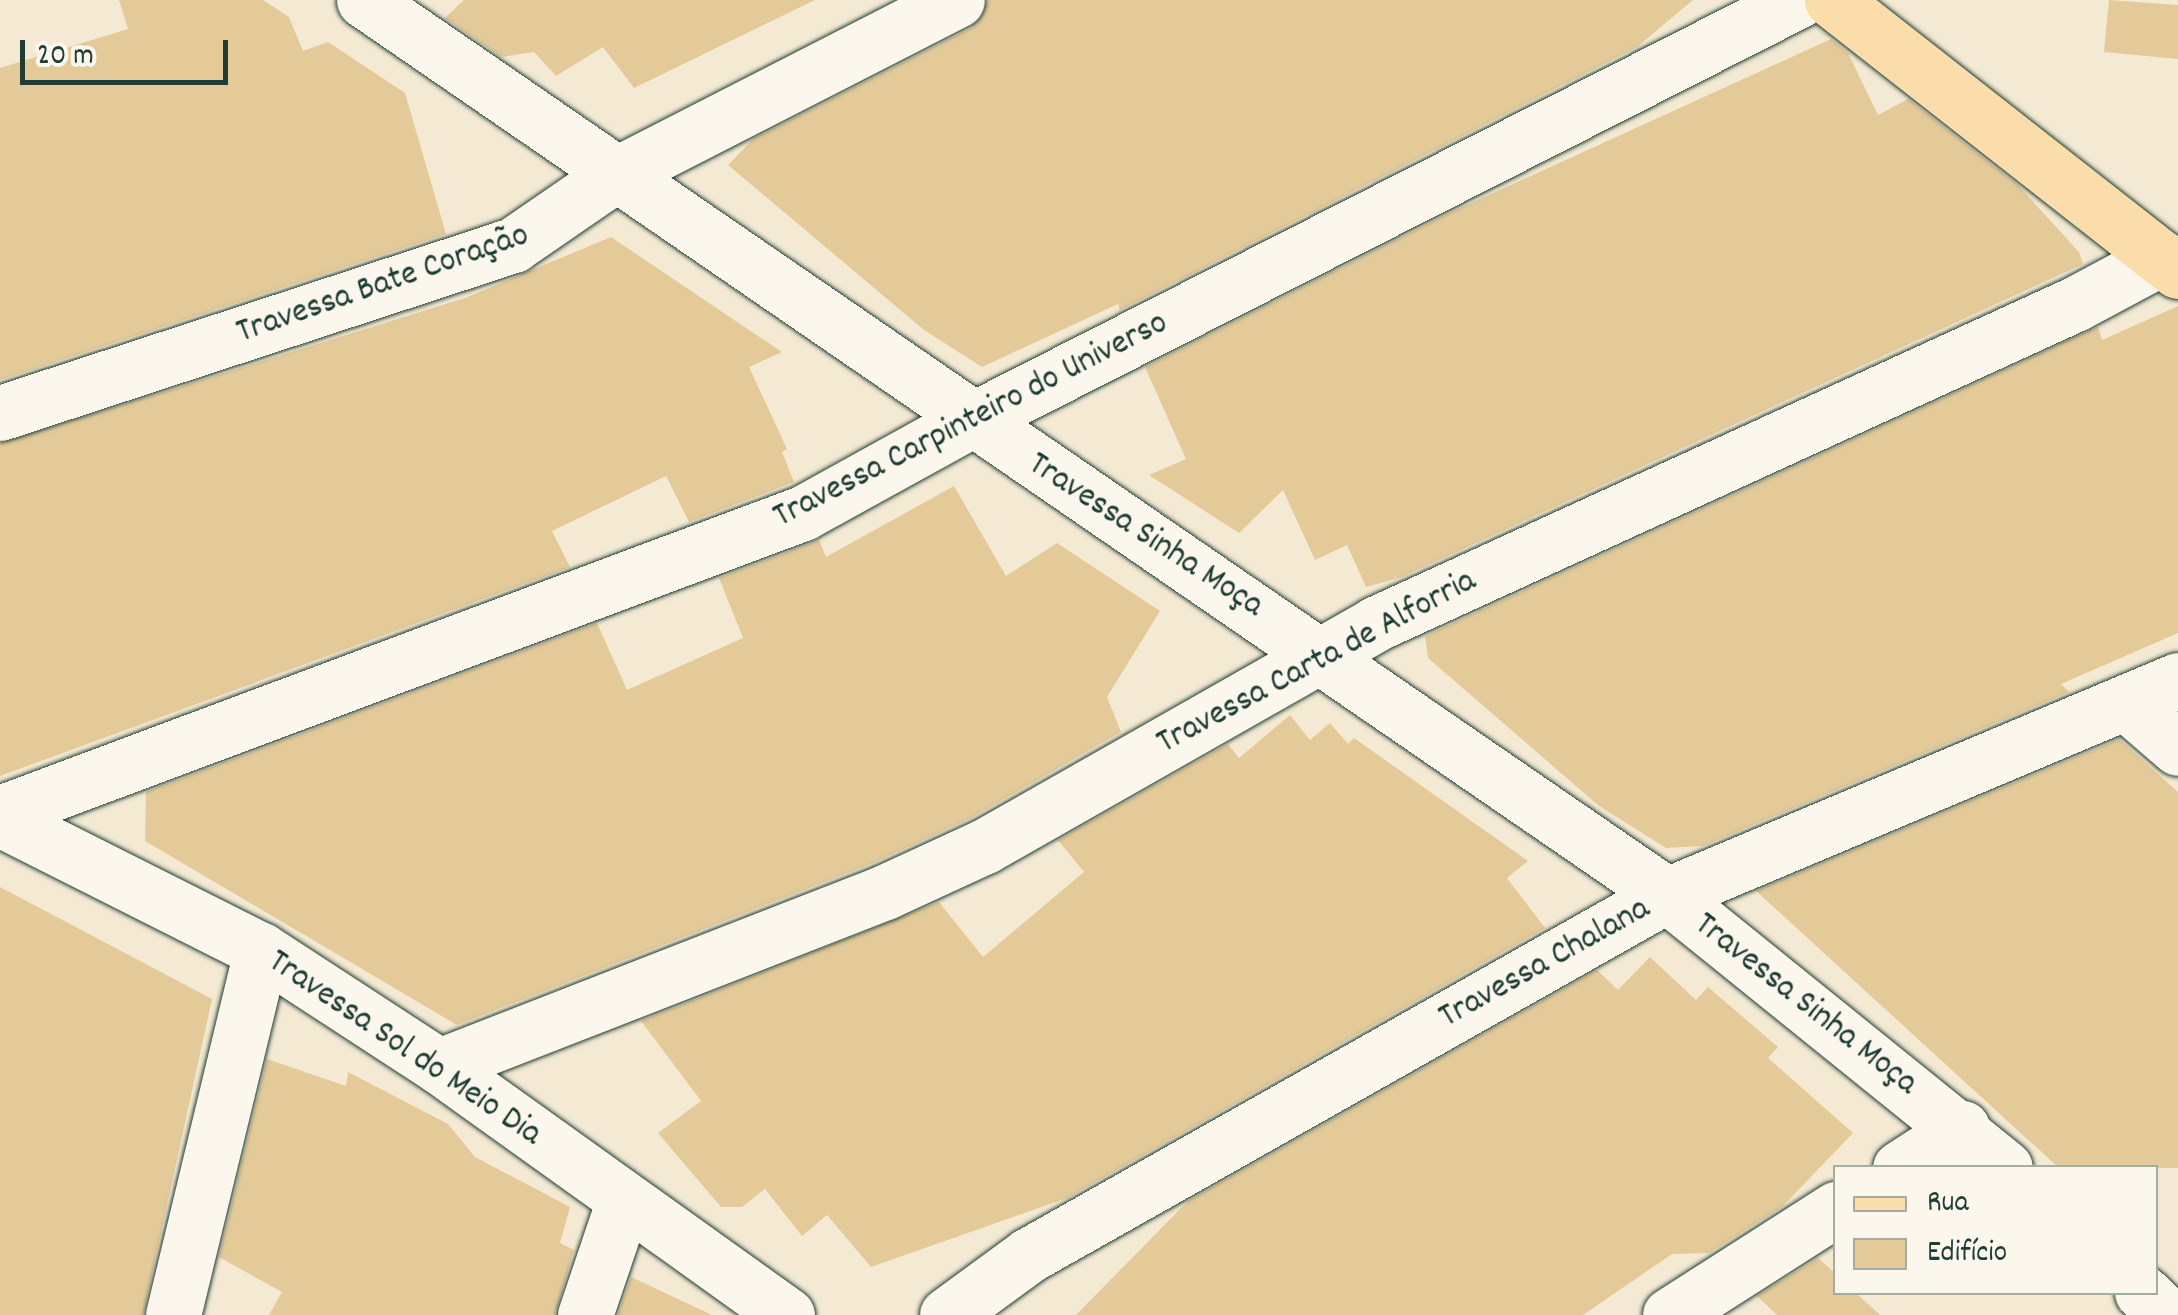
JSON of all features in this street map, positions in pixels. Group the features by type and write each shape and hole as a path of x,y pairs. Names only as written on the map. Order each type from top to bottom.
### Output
{"main road":[{"path":"1832,0 2172,253"}],"street":[{"name":"Travessa Sinha Moça","path":"364,0 970,421 1321,653 1667,895 1962,1128 2002,1165"},
{"name":"Travessa Bate Coração","path":"0,413 514,245 615,175 957,0"},
{"name":"Travessa Carpinteiro do Universo","path":"0,816 803,513 970,421 1799,0"},
{"name":"Travessa Carta de Alforria","path":"439,1066 968,854 1074,800 1321,653 2075,304 2172,253"},
{"name":"Travessa Chalana","path":"948,1315 1029,1255 1667,895 2178,680"},
{"path":"2127,704 2178,748"},
{"name":"Travessa Sol do Meio Dia","path":"0,816 261,950 439,1066 623,1202 787,1315"},
{"path":"173,1315 261,950"},
{"path":"1905,1165 1962,1128"},
{"path":"585,1315 623,1202"},
{"path":"1670,1315 1833,1211"},
{"path":"2145,1295 2166,1315"}],"building":[{"path":"119,0 263,0 289,17 303,51 328,42 405,93 446,234 0,380 0,68 128,29"},
{"path":"464,0 815,0 634,88 603,47 556,76 534,52 502,57 445,18"},
{"path":"988,0 1693,0 1637,47 1120,310 1118,304 982,367 924,330 728,165 753,139 971,28"},
{"path":"2109,0 2178,5 2178,59 2104,52"},
{"path":"1831,39 1848,53 1878,115 1908,99 2018,185 2079,252 2083,264 1402,577 1366,587 1347,545 1315,560 1283,490 1239,533 1149,475 1186,459 1145,367 1445,215"},
{"path":"611,237 782,352 749,367 787,449 782,452 794,482 689,522 666,476 552,531 570,567 0,776 0,443 465,298"},
{"path":"2178,306 2178,633 2061,684 2069,692 1703,846 1666,848 1599,806 1428,658 1425,636 2098,327 2102,340"},
{"path":"954,486 1006,576 1057,543 1160,611 1107,697 1121,732 971,818 873,863 457,1025 145,841 146,792 597,623 627,690 743,638 719,578 819,540 826,557"},
{"path":"1290,715 1310,740 1330,723 1348,744 1354,738 1528,861 1507,878 1545,928 1067,1198 871,1267 827,1215 802,1236 765,1189 742,1207 721,1207 658,1133 701,1101 641,1021 939,902 983,957 1084,872 1058,840 1228,744 1239,758"},
{"path":"2119,739 2178,792 2178,1168 2056,1165 1756,891"},
{"path":"0,887 212,999 143,1315 0,1315"},
{"path":"1650,957 1696,1000 1708,987 1778,1047 1768,1058 1853,1133 1783,1206 1709,1253 1672,1254 1583,1315 1076,1315 1188,1201 1597,970 1618,990"},
{"path":"267,1059 346,1086 348,1072 448,1124 475,1157 570,1207 560,1243 574,1250 555,1315 269,1315 282,1292 219,1257"},
{"path":"1818,1258 1833,1271 1833,1295 1858,1295 1880,1315 1777,1315 1757,1296"},
{"path":"631,1277 712,1315 618,1315"}]}
